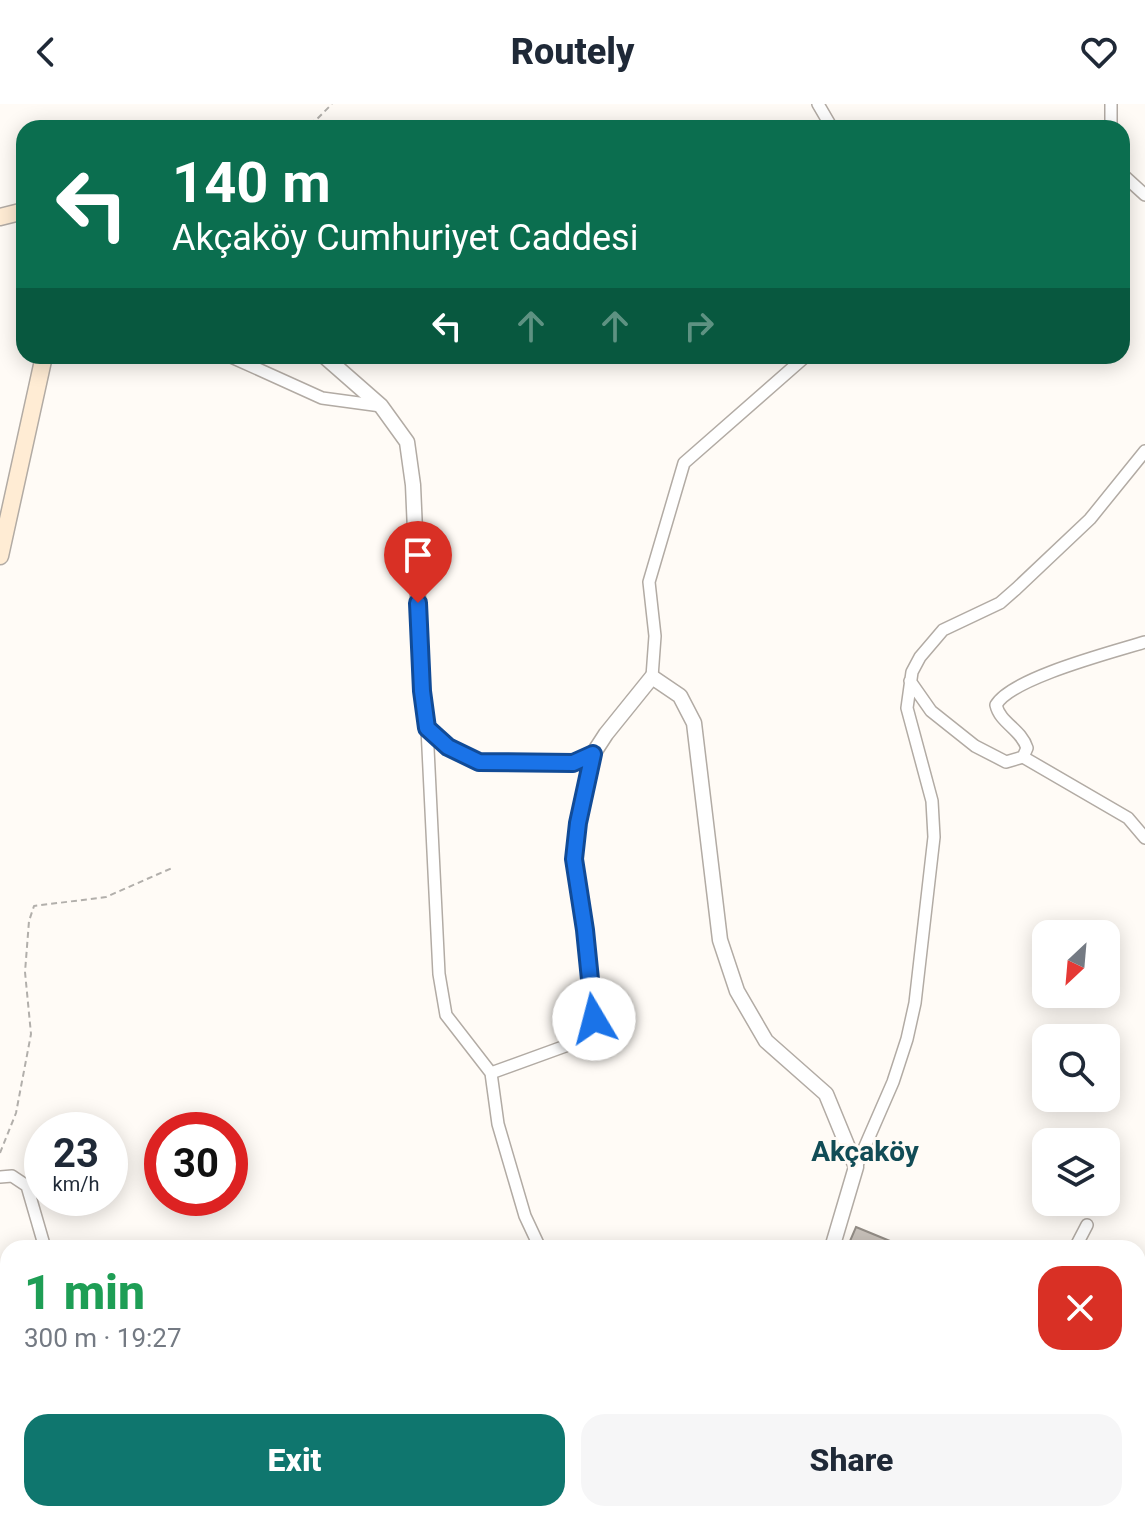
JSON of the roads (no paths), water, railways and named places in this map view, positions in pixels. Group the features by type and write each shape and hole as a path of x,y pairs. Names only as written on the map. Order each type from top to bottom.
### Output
{"main road":[{"path":"0,556 42,364"}],"street":[{"path":"1130,181 1145,195"},
{"path":"247,364 322,398 381,406"},
{"path":"333,364 381,406 407,442 413,485 439,974 446,1015 491,1073 498,1124 525,1216 536,1240"},
{"path":"491,1073 571,1044 586,1035 594,1019 574,859 578,823 593,754 652,677 655,636 649,582 684,463 797,364"},
{"path":"834,1240 856,1167 893,1082 915,1003 934,819 926,773 907,708 915,664 936,636 958,620 1000,603 1016,589 1090,519 1145,451"},
{"path":"1023,757 1027,748 1024,739 998,713 996,705 1000,698 1041,676 1145,642"},
{"path":"652,677 680,696 694,723 720,940 737,991 766,1041 826,1094 856,1167"},
{"path":"910,681 931,711 975,746 1006,762 1023,757 1128,818 1145,838"},
{"path":"427,728 448,747 479,762 573,763 593,754"},
{"path":"0,1177 12,1176 27,1186 43,1240"},
{"path":"1079,1240 1087,1225"}],"district":[{"name":"Akçaköy","path":"865,1151"}]}
